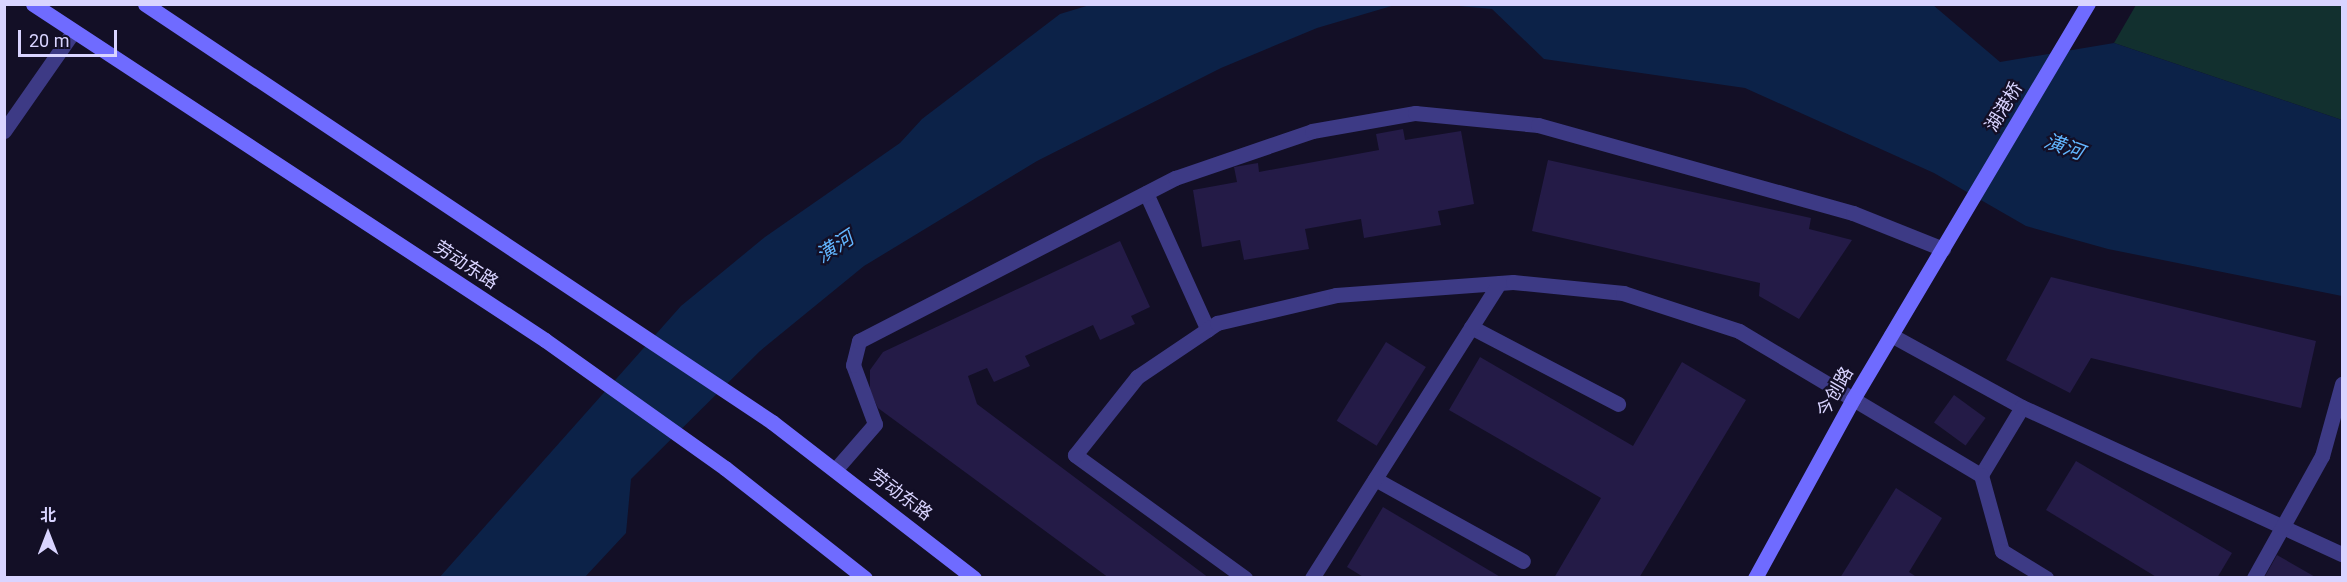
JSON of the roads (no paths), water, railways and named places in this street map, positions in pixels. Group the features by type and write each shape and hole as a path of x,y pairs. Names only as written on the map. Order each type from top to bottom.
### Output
{"main road":[{"name":"劳动东路","path":"33,4 591,373 725,468 865,578"},
{"name":"劳动东路","path":"145,4 636,329 772,422 974,578"},
{"name":"湖港桥","path":"1954,229 2088,4"},
{"name":"今创路","path":"1755,578 1852,399 1954,229"}],"street":[{"path":"4,131 73,32"},
{"path":"835,470 875,424 853,365 859,341 1146,193 1312,131 1415,112 1538,125 1852,213 1943,249"},
{"path":"1146,193 1208,330"},
{"path":"1312,578 1499,283"},
{"path":"1245,578 1075,455 1137,377 1208,330 1336,295 1499,283 1623,293 1739,331 1981,475 2002,551 2046,578"},
{"path":"1471,327 1618,404"},
{"path":"1891,335 2022,407 2343,554"},
{"path":"2254,578 2322,456 2343,384"},
{"path":"1981,475 2022,407"},
{"path":"1375,479 1523,561"}],"water":[{"name":"潢河","path":"1093,4 1395,5 1317,28 1221,68 1037,161 864,266 760,351 631,479 626,533 585,577 439,578 681,306 765,237 900,143 922,119 1060,14"},
{"name":"潢河","path":"1448,5 1933,5 2000,62 2114,43 2342,120 2342,296 2108,249 2026,226 1934,173 1745,88 1544,59 1492,9"}]}
